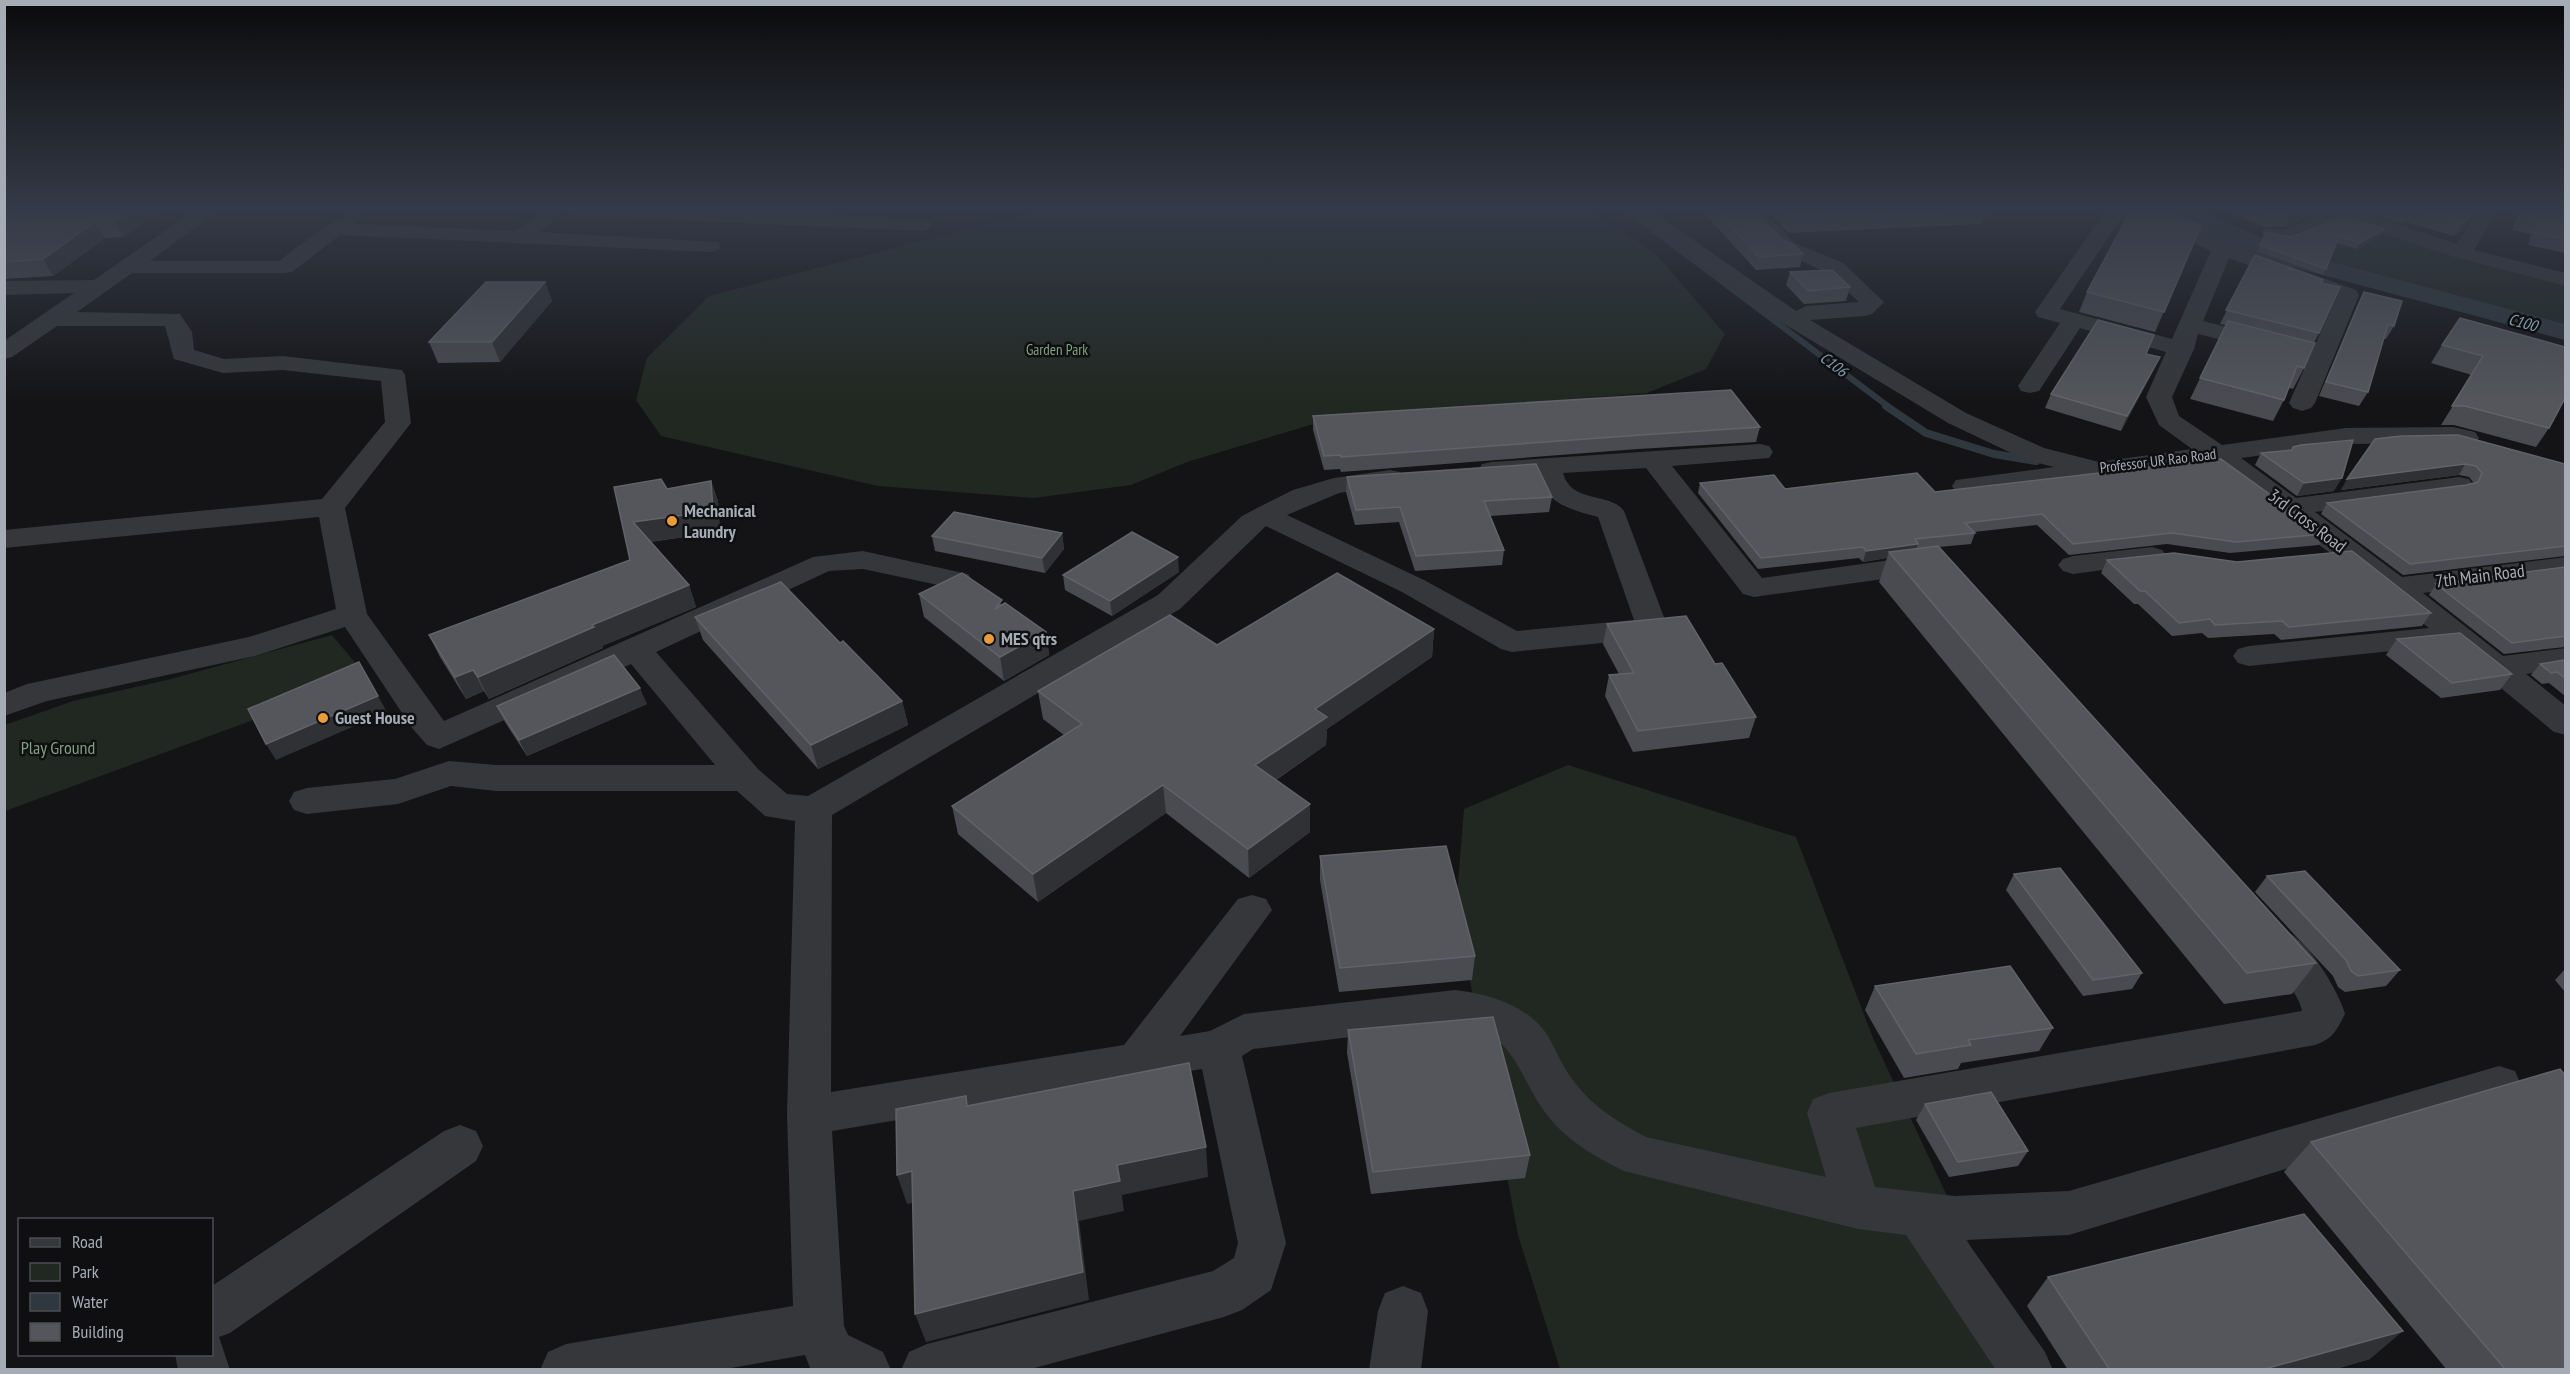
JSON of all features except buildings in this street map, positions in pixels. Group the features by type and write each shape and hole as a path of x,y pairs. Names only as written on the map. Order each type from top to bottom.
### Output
{"street":[{"path":"4,331 89,274"},
{"path":"4,352 118,274"},
{"name":"Professor UR Rao Road","path":"1727,274 1784,314 1957,418 2035,454 2099,470 2346,436 2453,435 2481,452 2442,469 2459,485 2289,507"},
{"path":"1806,313 1864,309 1873,302 1842,274"},
{"path":"2072,274 2046,312 2182,349"},
{"name":"3rd Cross Road","path":"2211,274 2189,325 2182,349 2159,397 2168,420 2394,586 2498,667 2565,724"},
{"path":"2292,274 2348,295 2301,353 2302,403"},
{"path":"2543,274 2565,280"},
{"path":"4,288 100,286"},
{"path":"4,539 331,507 398,423 393,375 283,363 223,366 182,354 180,332 172,319 52,319"},
{"path":"2030,386 2073,321"},
{"path":"2189,325 2301,353"},
{"path":"1467,472 1760,452"},
{"path":"1653,459 1754,588 1935,563 1951,581"},
{"path":"1264,514 1413,586 1512,642 1652,628 1610,511 1582,504 1559,491 1552,483 1548,466"},
{"path":"1966,486 2099,470"},
{"path":"636,648 744,778 778,807 813,808 1169,602 1252,522 1264,514 1301,494 1345,481 1422,475"},
{"path":"331,507 352,614 424,720 444,755 496,778 744,778"},
{"path":"2307,557 2351,554"},
{"path":"2073,565 2167,555 2177,556"},
{"path":"307,801 398,790 444,755 636,648 823,563 863,560 957,580"},
{"name":"7th Main Road","path":"2394,586 2561,570"},
{"path":"4,705 39,692 255,646 352,614"},
{"path":"2249,656 2456,635"},
{"path":"2498,667 2565,658"},
{"path":"813,808 809,1115 819,1327 830,1353 865,1370"},
{"path":"1135,1063 1252,910"},
{"path":"1858,1207 1829,1113 2306,1031 2315,1027 2324,1014 2316,990 2250,917"},
{"path":"809,1115 1219,1048 1244,1032 1455,1007 1472,1008 1504,1021 1519,1031 1530,1044 1560,1098 1576,1116 1617,1145 1665,1163 1858,1207 1955,1218 2069,1213 2499,1085"},
{"path":"927,1370 1224,1293 1254,1273 1262,1243 1219,1048"},
{"path":"213,1314 460,1146"},
{"path":"1919,1214 2027,1370"},
{"path":"1395,1370 1403,1311"},
{"path":"566,1370 819,1327"}],"green space":[{"name":"Garden Park","path":"794,274 1673,274 1725,334 1706,369 1647,393 1327,420 1187,462 1131,485 1034,498 878,486 661,436 636,400 647,358 709,296"},
{"path":"2378,274 2526,274 2565,286 2565,324"},
{"name":"Play Ground","path":"332,635 368,678 5,811 5,725 73,701 167,680"},
{"path":"1568,765 1796,837 1873,1038 2028,1369 1560,1369 1518,1235 1456,907 1464,809"}],"water":[{"name":"C100","path":"2319,274 2378,274 2565,324 2565,340"}],"waterway":[{"name":"C106","path":"1712,274 1889,407"},
{"name":"C106","path":"1886,406 1926,433 1994,454 2036,461"}],"place":[{"name":"Mechanical Laundry","path":"672,521"},
{"name":"MES qtrs","path":"989,639"},
{"name":"Guest House","path":"323,718"}]}
